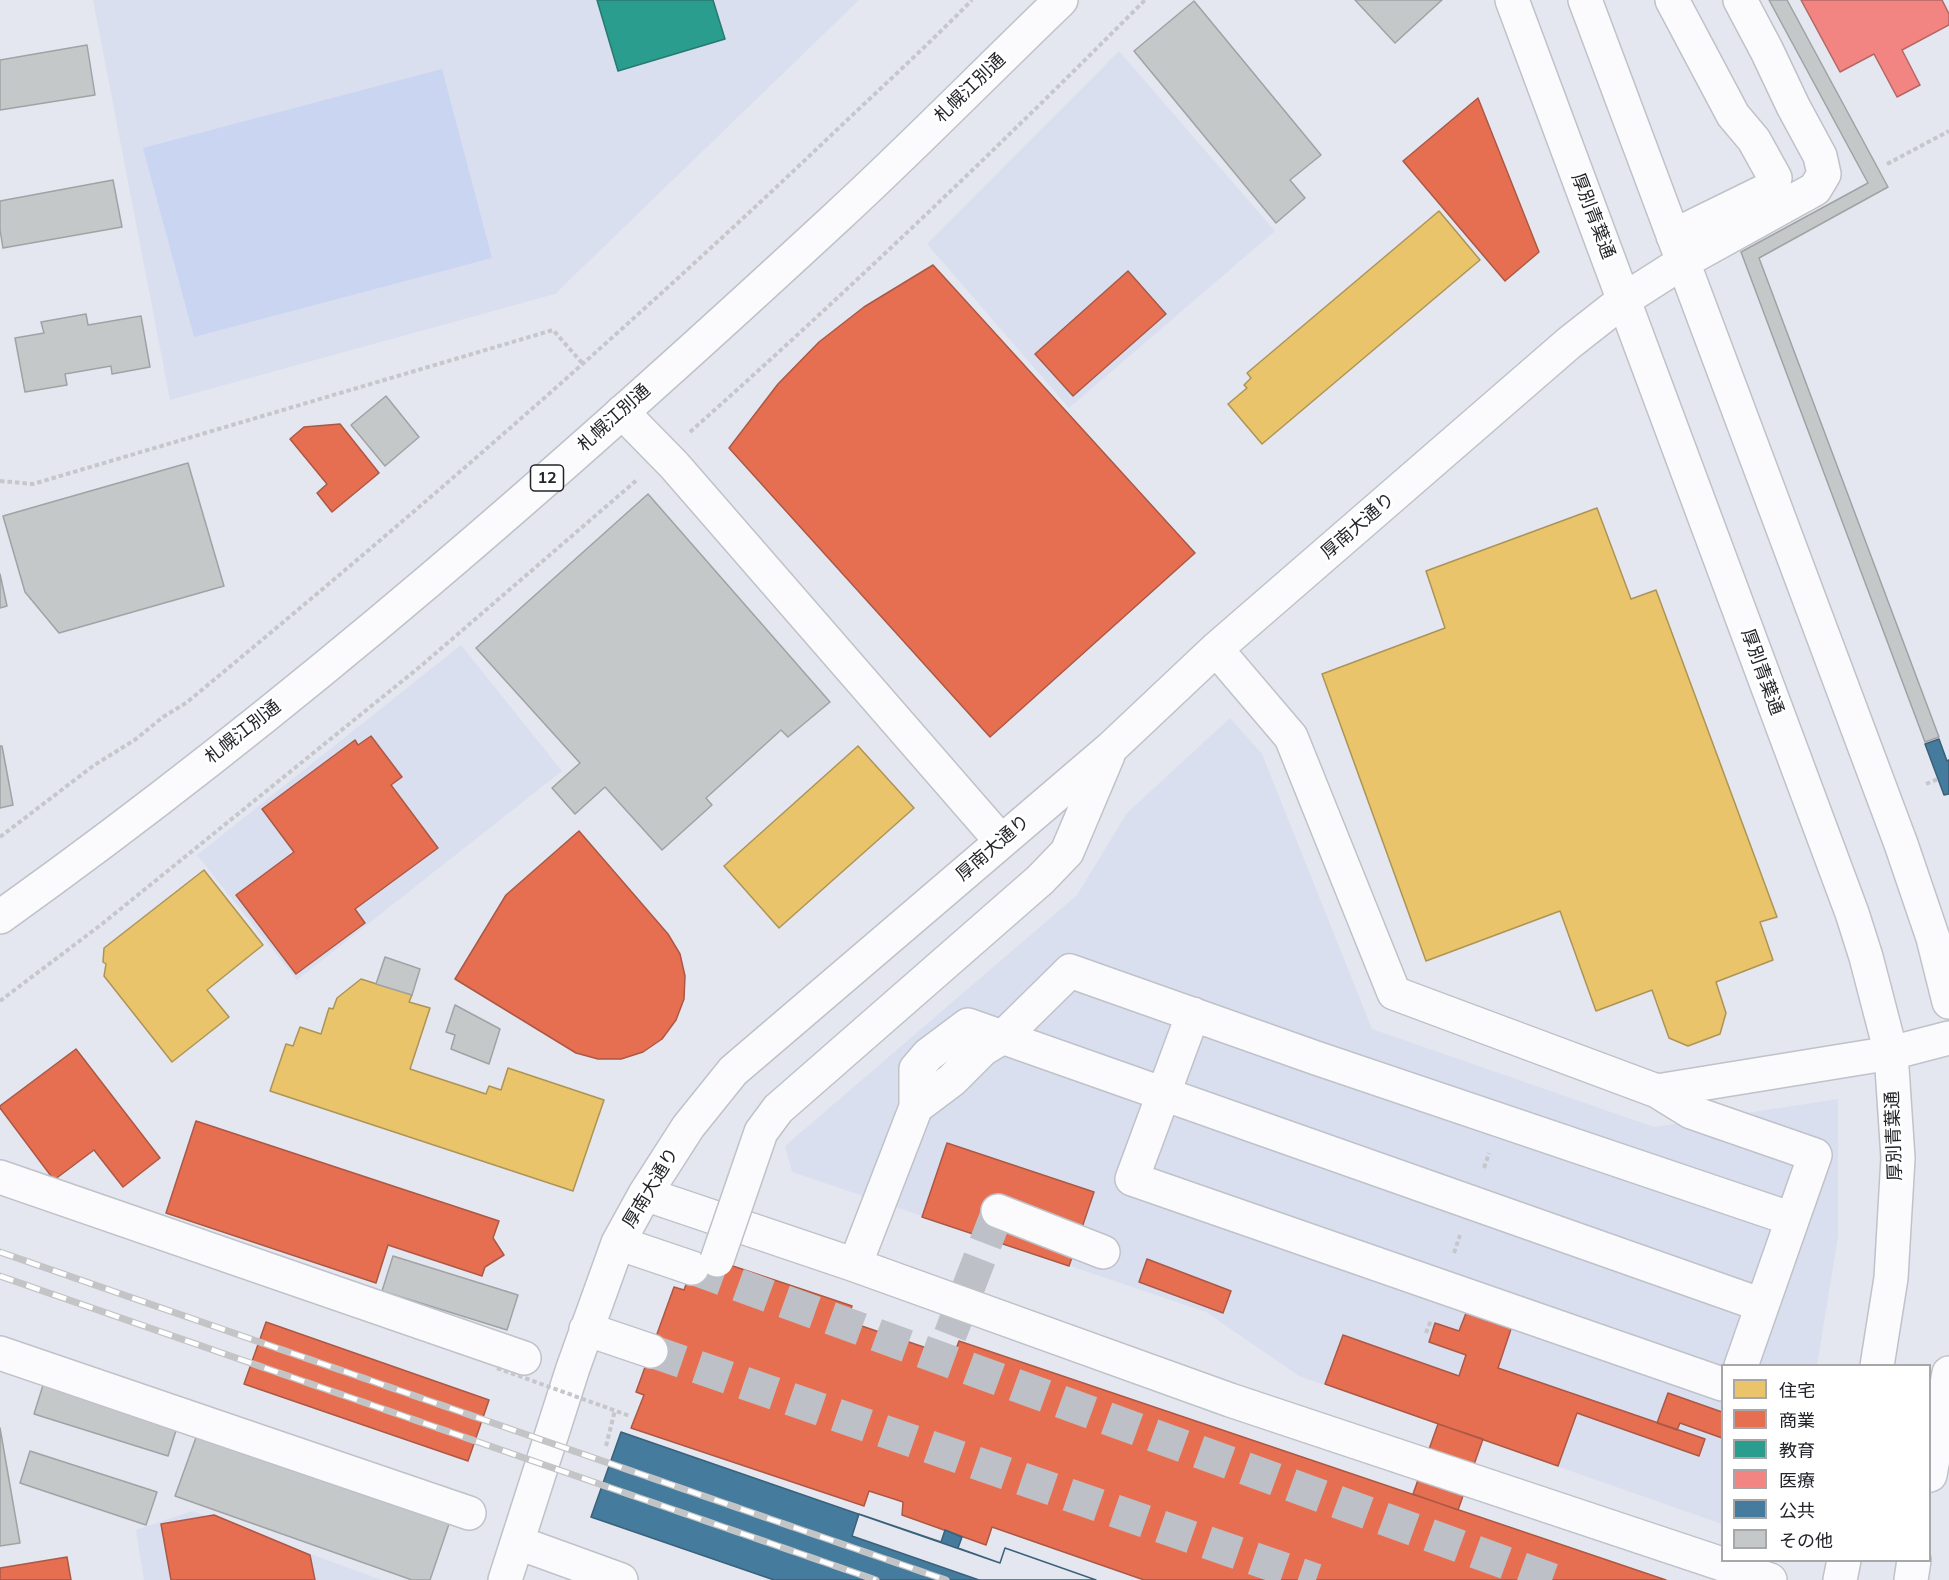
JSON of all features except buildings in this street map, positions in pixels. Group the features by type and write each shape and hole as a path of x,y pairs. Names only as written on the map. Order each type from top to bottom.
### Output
{"main road":[{"name":"札幌江別通","path":"0,917 100,846 308,681 451,561 622,412 840,214 1060,0"},
{"name":"厚別青葉通","path":"1512,0 1852,913 1866,957 1891,1053 1898,1158 1891,1278 1877,1364"},
{"path":"1585,0 1901,844 1933,938 1949,1002"},
{"path":"1671,0 1733,115 1754,140 1775,178 1771,188 1678,249"},
{"path":"1678,249 1815,189 1824,174 1820,156 1740,0"},
{"name":"厚南大通り","path":"505,1580 519,1543 586,1329 618,1243 645,1194 688,1127 733,1071 1111,747 1216,649 1569,343 1624,299 1678,249"},
{"path":"622,412 682,474 1001,841"},
{"path":"1216,649 1291,737 1394,993 1657,1091 1691,1112 1815,1155 1741,1364"},
{"path":"618,1243 704,1264 760,1132 778,1109 1040,880 1067,852 1111,747"},
{"path":"855,1265 916,1107 952,1080 983,1049 1003,1037 1070,971 1316,1058 1792,1219"},
{"path":"1193,1014 1132,1179 1721,1384"},
{"path":"1003,1037 1762,1305"},
{"path":"1657,1091 1891,1053 1949,1038"},
{"path":"0,1177 511,1363"},
{"path":"645,1194 855,1265 1230,1400 1770,1580"},
{"path":"998,1211 1103,1252"},
{"path":"586,1329 651,1351"},
{"path":"0,1353 469,1513"},
{"path":"1931,1465 1949,1373"},
{"path":"519,1543 621,1580"},
{"path":"1840,1580 1844,1562"},
{"path":"1911,1580 1914,1562"}],"path":[{"path":"0,837 93,766 186,703 405,520 741,221 972,0"},
{"path":"690,432 753,376 948,192 1145,0"},
{"path":"1887,164 1949,131"},
{"path":"0,481 33,484 553,330 583,364"},
{"path":"0,1001 111,917 422,665 642,475"},
{"path":"1926,784 1938,779"},
{"path":"511,1363 630,1416"},
{"path":"606,1446 615,1410"}],"shaded area":[{"path":"93,0 859,0 555,294 170,400"},
{"path":"1119,51 1275,231 1069,408 927,244"},
{"path":"442,69 492,258 194,337 143,148"},
{"path":"461,645 562,771 297,980 197,855"},
{"path":"1230,718 1262,754 1372,1029 1654,1127 1838,1099 1838,1237 1817,1364 1721,1364 1721,1524 1299,1376 1206,1312 792,1172 785,1146 1077,895 1127,813"},
{"path":"192,1511 382,1580 144,1580 136,1530"}],"tunnel":[{"path":"950,1335 998,1211"},
{"path":"692,1268 1553,1580"},
{"path":"651,1351 1316,1580"}],"railway":[{"path":"0,1252 946,1580"},
{"path":"0,1276 876,1580"}]}
